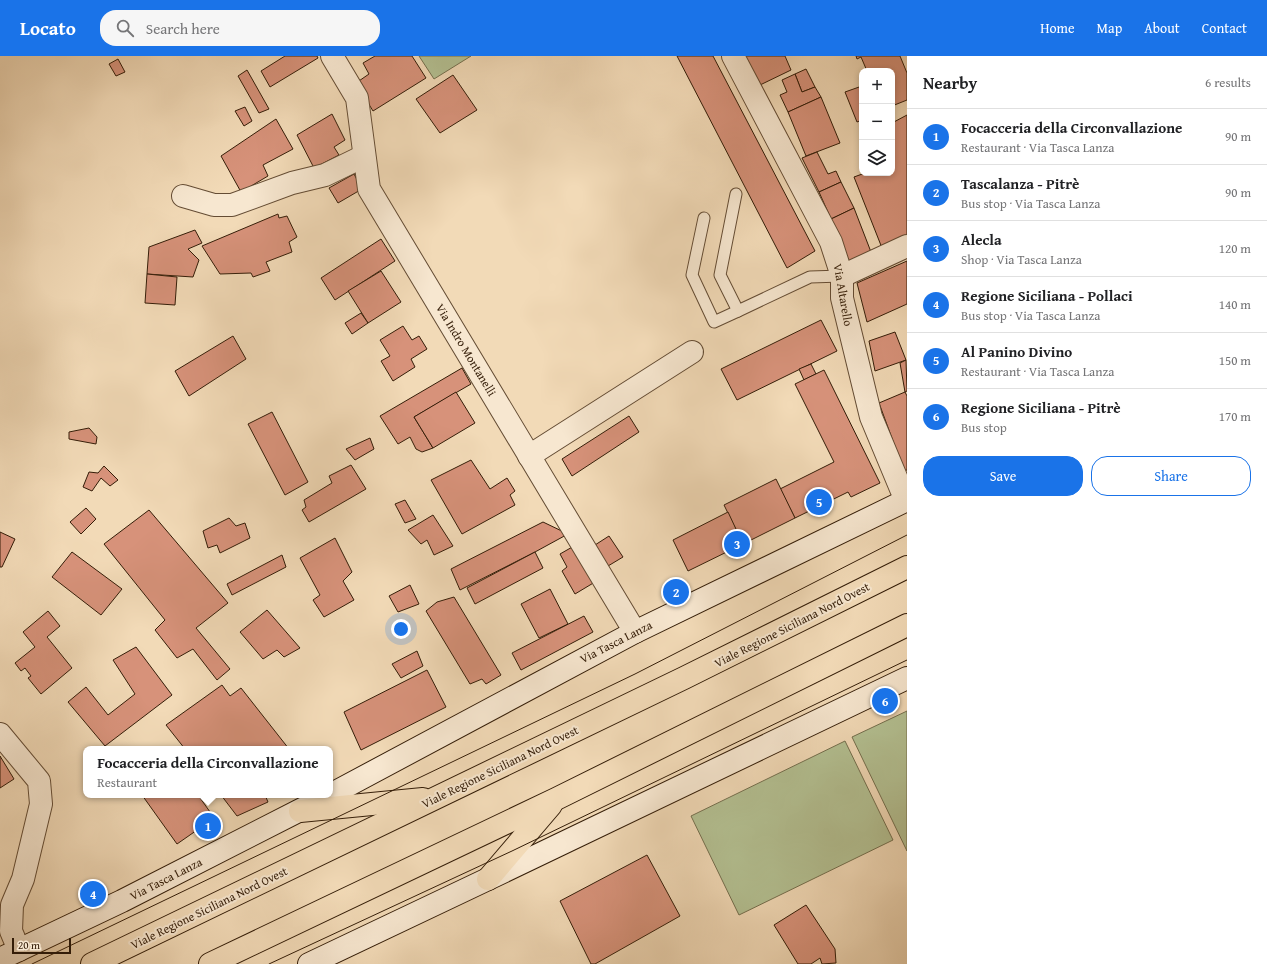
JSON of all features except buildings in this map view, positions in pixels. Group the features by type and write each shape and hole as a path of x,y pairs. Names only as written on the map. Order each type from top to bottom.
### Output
{"main road":[{"name":"Viale Regione Siciliana Nord Ovest","path":"92,964 691,675 907,567"},
{"path":"210,964 556,799 907,625"},
{"path":"300,811 438,797"},
{"path":"488,880 556,799"}],"street":[{"name":"Via Indro Montanelli","path":"332,56 357,98 369,189 635,632"},
{"name":"Via Altarello","path":"733,56 831,242 842,276 842,298 870,417 906,500"},
{"path":"183,196 214,205 232,205 292,183 324,175 364,156"},
{"path":"842,276 907,246"},
{"path":"529,456 692,352"},
{"name":"Via Tasca Lanza","path":"333,793 635,632 906,500"},
{"path":"309,964 488,880 907,678"},
{"path":"0,734 39,781 41,804 23,879 12,905 10,954"},
{"name":"Via Tasca Lanza","path":"10,954 122,901 324,798"}],"lane":[{"path":"736,194 720,275 738,310"},
{"path":"704,218 692,275 714,322 810,277 842,276"}],"green space":[{"path":"419,56 471,56 434,79"},
{"path":"907,711 907,851 852,737"},
{"path":"845,741 893,840 739,915 691,816"}],"tram line":[{"path":"32,964 635,674 907,535"},
{"path":"269,964 512,851 907,660"}],"place":[{"name":"Al Panino Divino","path":"819,502"},
{"name":"Alecla","path":"737,544"},
{"name":"Tascalanza - Pitrè","path":"676,592"},
{"name":"Regione Siciliana - Pitrè","path":"885,701"},
{"name":"Focacceria della Circonvallazione","path":"208,826"},
{"name":"Regione Siciliana - Pollaci","path":"93,894"}]}
